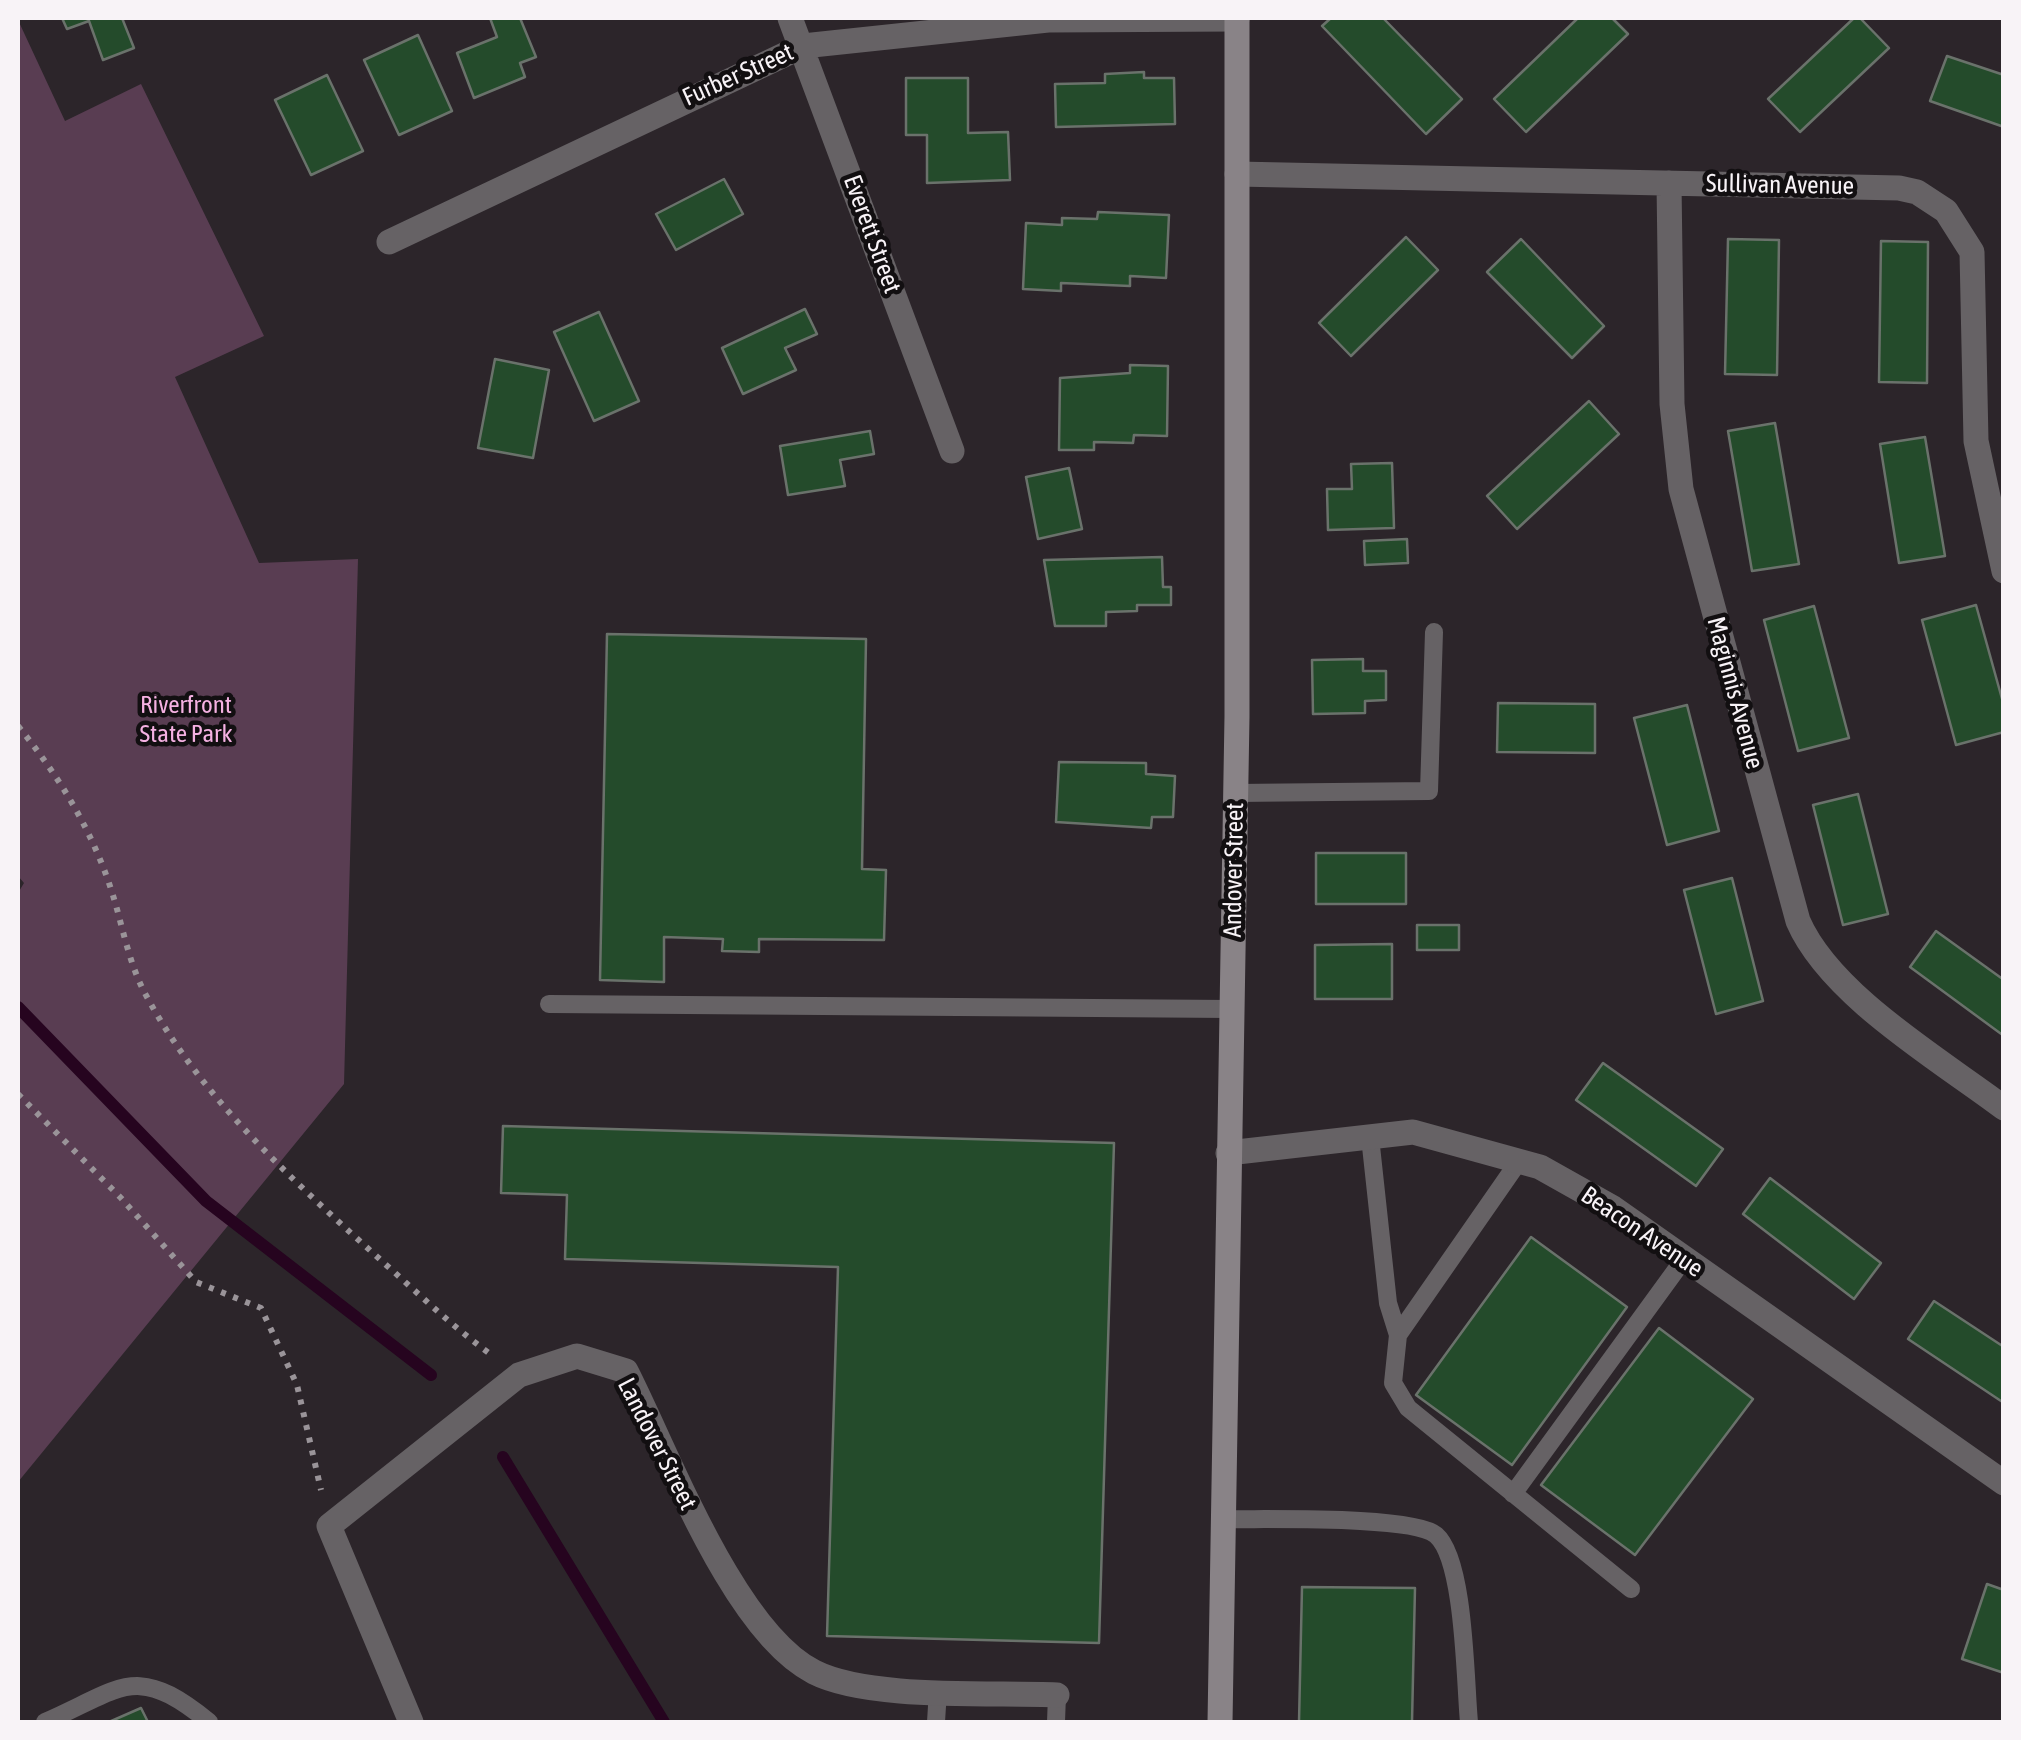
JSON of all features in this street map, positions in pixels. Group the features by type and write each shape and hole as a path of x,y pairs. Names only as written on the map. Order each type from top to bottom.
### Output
{"main road":[{"name":"Andover Street","path":"1220,1722 1236,792 1237,18"}],"street":[{"name":"Everett Street","path":"790,18 952,451"},
{"name":"Furber Street","path":"389,242 802,46 1019,20 1237,18"},
{"name":"Sullivan Avenue","path":"1237,174 1899,188 1933,200 1956,222 1972,252 1976,441 2004,571"},
{"name":"Maginnis Avenue","path":"1670,183 1674,446 1681,489 1798,921 1814,954 1840,983 2004,1108"},
{"name":"Beacon Avenue","path":"1228,1153 1413,1132 1540,1167 1613,1208 2004,1482"},
{"name":"Landover Street","path":"329,1526 519,1375 577,1356 626,1371 699,1528 763,1628 814,1672 870,1687 1057,1695"},
{"path":"329,1526 411,1722"}],"lane":[{"path":"1236,792 1429,791 1434,632"},
{"path":"549,1004 1231,1009"},
{"path":"1370,1137 1388,1303 1398,1335 1393,1383 1408,1408 1631,1589"},
{"path":"1398,1335 1519,1160"},
{"path":"1513,1494 1684,1259"},
{"path":"1222,1519 1405,1524 1436,1535 1453,1564 1470,1722"},
{"path":"44,1722 127,1686 146,1683 176,1695 209,1722"},
{"path":"936,1722 938,1690"},
{"path":"1056,1722 1057,1695"}],"path":[{"path":"18,726 65,785 111,888 135,973 148,1001 210,1088 335,1223 422,1301 519,1375"},
{"path":"18,1094 121,1198 196,1282 261,1308 297,1385 329,1526"}],"green space":[{"name":"Riverfront State Park","path":"18,20 65,121 141,84 264,336 175,377 259,563 358,559 344,1084 18,1482 18,893 24,883 18,876"}],"building":[{"path":"62,18 122,18 134,48 103,60 89,21 67,29"},
{"path":"490,18 520,18 536,57 520,63 525,77 474,98 457,53 497,37"},
{"path":"1331,18 1383,18 1462,99 1426,134 1322,26"},
{"path":"1578,18 1612,18 1628,34 1526,132 1494,99"},
{"path":"1854,18 1860,18 1889,48 1800,132 1768,99"},
{"path":"418,35 452,111 399,135 364,60"},
{"path":"1947,56 2004,75 2004,127 1930,101"},
{"path":"1144,72 1144,78 1174,78 1175,124 1056,127 1055,84 1105,83 1105,74"},
{"path":"327,75 363,151 311,175 275,100"},
{"path":"906,78 968,78 968,133 1008,132 1010,180 927,183 927,135 906,135"},
{"path":"724,179 743,214 676,250 656,214"},
{"path":"1098,212 1169,215 1166,278 1130,276 1130,286 1061,283 1061,291 1023,289 1026,223 1062,225 1062,218 1097,219"},
{"path":"1406,237 1438,270 1351,356 1319,323"},
{"path":"1521,239 1604,326 1572,358 1487,272"},
{"path":"1728,239 1779,240 1777,375 1725,374"},
{"path":"1881,241 1928,242 1927,383 1879,382"},
{"path":"805,309 817,334 785,348 796,370 743,394 722,348"},
{"path":"599,312 639,401 594,421 554,332"},
{"path":"495,359 549,370 533,458 478,448"},
{"path":"1130,365 1168,366 1167,436 1134,435 1133,443 1094,442 1094,450 1059,450 1060,378 1130,373"},
{"path":"1589,401 1619,434 1517,529 1487,496"},
{"path":"1775,423 1799,564 1752,571 1728,431"},
{"path":"870,431 874,454 840,460 845,486 788,495 780,446"},
{"path":"1925,437 1945,556 1899,563 1880,444"},
{"path":"1392,463 1394,528 1328,530 1327,489 1352,489 1351,464"},
{"path":"1069,468 1082,529 1038,539 1026,477"},
{"path":"1407,539 1408,563 1365,565 1364,541"},
{"path":"1162,557 1163,587 1171,587 1171,605 1137,605 1137,611 1106,612 1106,626 1055,626 1044,560"},
{"path":"1976,605 2004,706 2004,732 1956,745 1922,620"},
{"path":"1814,606 1849,738 1798,751 1764,620"},
{"path":"607,634 866,639 862,869 886,870 884,940 759,939 759,952 722,951 723,939 664,937 664,982 600,980"},
{"path":"1363,659 1363,671 1386,671 1386,700 1365,701 1365,713 1313,714 1312,660"},
{"path":"1498,703 1595,704 1595,753 1497,752"},
{"path":"1687,705 1719,831 1667,845 1634,718"},
{"path":"1059,762 1146,763 1146,774 1175,776 1173,817 1152,817 1151,828 1056,822"},
{"path":"1858,794 1888,914 1843,925 1813,805"},
{"path":"1316,853 1406,853 1406,904 1316,904"},
{"path":"1732,878 1763,1001 1716,1014 1684,890"},
{"path":"1417,925 1459,925 1459,950 1417,950"},
{"path":"1936,931 2004,980 2004,1036 1910,967"},
{"path":"1392,944 1392,999 1315,999 1315,945"},
{"path":"1603,1063 1723,1149 1696,1186 1576,1100"},
{"path":"503,1126 1114,1143 1099,1643 827,1636 838,1267 565,1259 567,1195 501,1193"},
{"path":"1770,1178 1881,1263 1854,1299 1743,1214"},
{"path":"1531,1237 1627,1307 1512,1465 1416,1395"},
{"path":"1934,1301 2004,1347 2004,1403 1908,1339"},
{"path":"1659,1328 1753,1399 1635,1555 1541,1485"},
{"path":"1987,1584 2004,1590 2004,1673 1962,1659"},
{"path":"1302,1587 1415,1588 1412,1722 1299,1722"},
{"path":"141,1708 148,1722 109,1722"}],"waterway":[{"path":"18,1007 206,1201 431,1375"},
{"path":"503,1457 664,1722"}]}
